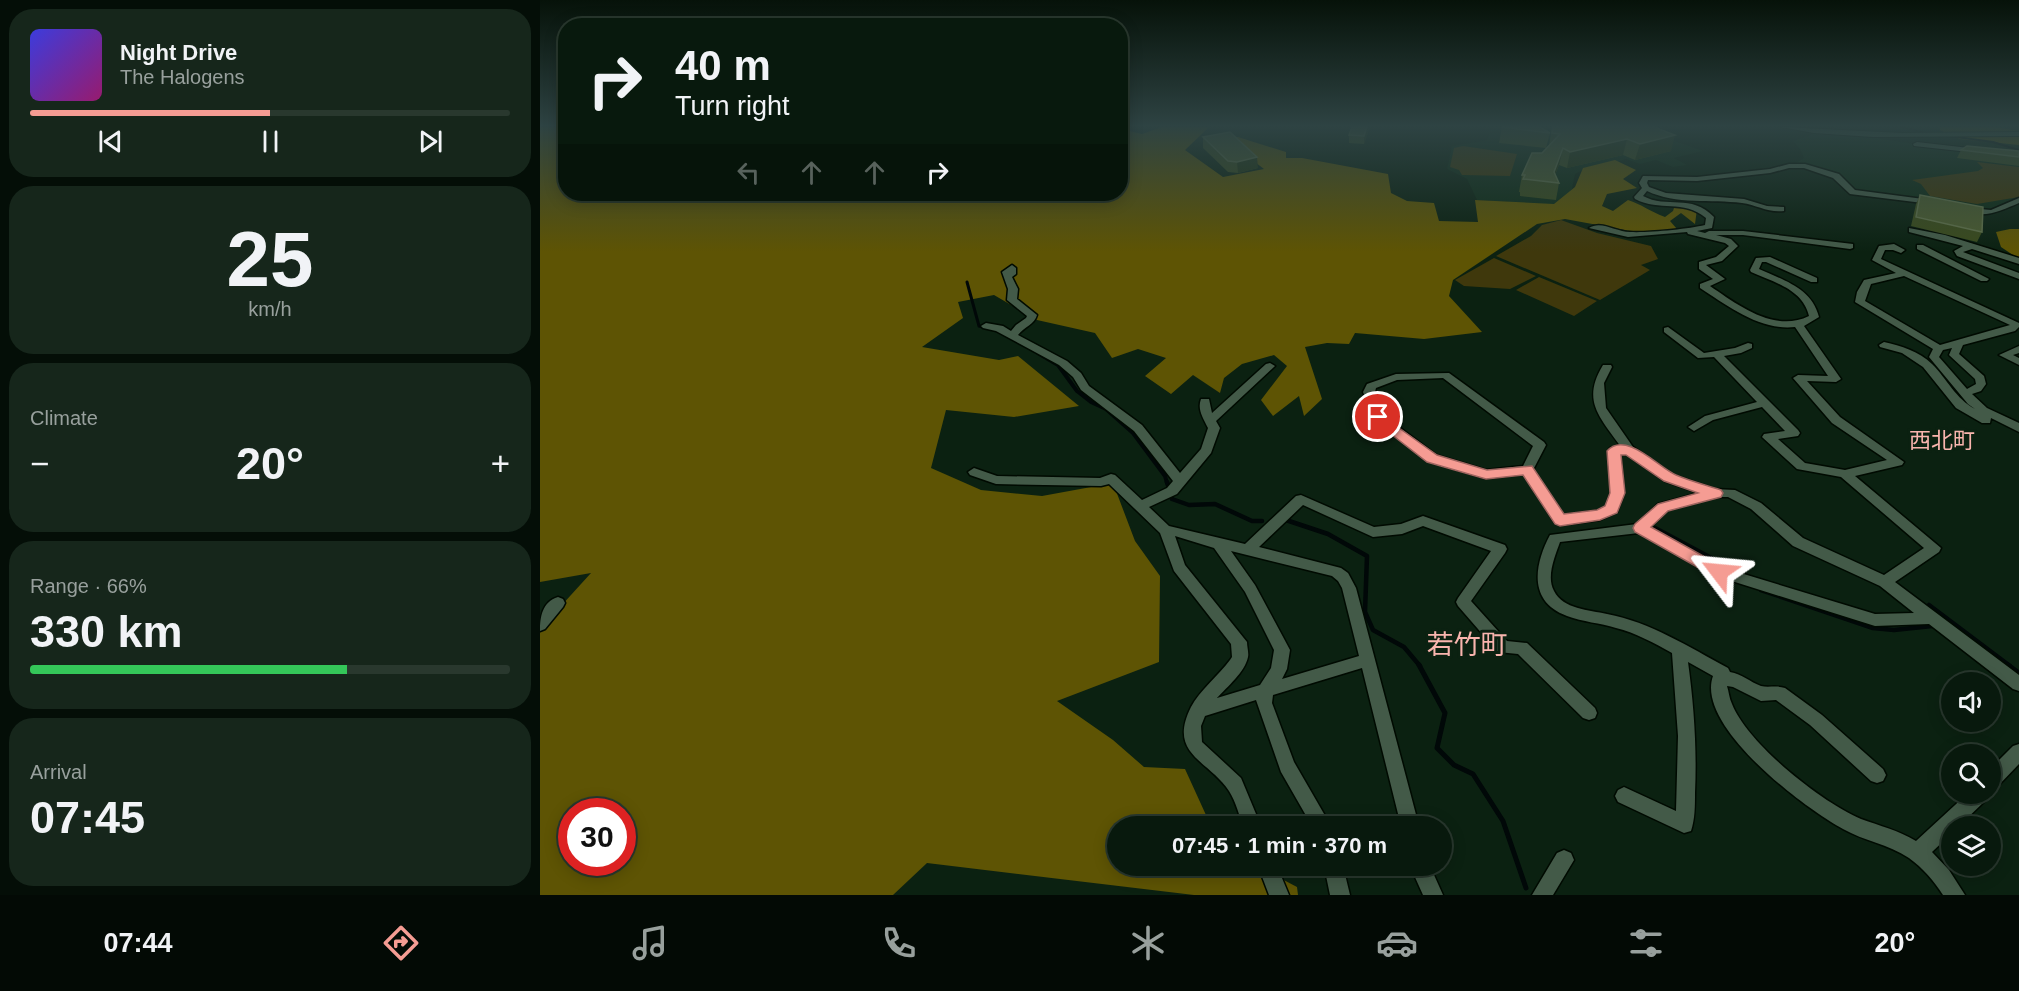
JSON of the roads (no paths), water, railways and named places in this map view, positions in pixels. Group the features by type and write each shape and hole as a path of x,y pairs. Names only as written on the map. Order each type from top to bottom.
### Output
{"street":[{"path":"1779,169 1697,179 1652,177 1644,181 1646,188 1660,195 1741,201 1767,209 1781,209"},
{"path":"1814,169 1836,176 1853,192 1941,204"},
{"path":"1593,228 1604,228 1628,235 1687,231 1709,226 1710,217 1696,206 1644,201 1638,197 1646,188"},
{"path":"1960,208 1992,212 2019,200"},
{"path":"1912,230 2019,261"},
{"path":"1687,231 1728,241 1734,246 1719,259 1702,264 1702,267 1720,279 1703,286 1745,313 1765,322 1798,324 1807,322 1814,317 1814,310 1799,291 1754,270 1759,260 1767,259 1814,280"},
{"path":"1701,233 1722,231 1850,246"},
{"path":"1901,250 1894,247 1882,248 1876,260 2017,326"},
{"path":"1920,247 1984,279"},
{"path":"1970,247 1958,251 1960,254 2019,276"},
{"path":"1995,255 2006,248"},
{"path":"1967,271 1983,263"},
{"path":"1012,268 1012,274 1006,272 1013,290 1012,300 1032,315 1031,319 1019,327 1013,335"},
{"path":"1906,273 1867,282 1860,302 1939,348 2017,326"},
{"path":"1717,355 1794,433 1768,437 1802,466 1845,474 1898,462 1836,420 1797,378 1836,379 1798,324"},
{"path":"986,326 999,328 1063,363 1077,375 1085,388 1138,428 1179,480"},
{"path":"1668,330 1702,356 1717,355 1748,346"},
{"path":"1959,343 1954,355 1980,378 1981,384 1977,389 1965,393"},
{"path":"1884,345 1906,351 1928,365 1960,406 2019,437"},
{"path":"1939,348 1934,357 1935,361 1972,402 2019,428"},
{"path":"2019,349 2004,355 2019,362"},
{"path":"1211,420 1270,366"},
{"path":"1607,367 1599,383 1600,408 1629,450 1669,477 1715,493"},
{"path":"1445,375 1540,445 1527,470 1486,474 1432,458 1378,417 1369,392 1371,386 1396,377 1445,375"},
{"path":"1140,506 1172,491 1179,480 1207,450 1214,428 1206,413 1205,401"},
{"path":"1694,427 1709,418 1764,403"},
{"path":"1527,470 1560,520 1600,515 1612,509 1618,493 1614,451 1629,450"},
{"path":"974,472 996,480 1101,482 1111,478 1166,531 1179,567 1239,642 1240,658 1198,711 1191,741 1197,751 1223,770 1237,786 1248,816"},
{"path":"1845,474 1934,548 1885,582"},
{"path":"1641,528 1663,507 1715,493 1730,493 1756,506 1798,542 1885,582 2019,684"},
{"path":"1249,549 1301,499 1373,532 1402,529 1423,521 1500,549 1463,603 1503,647 1522,648 1589,713"},
{"path":"1932,618 1875,620 1719,572 1641,528 1555,538 1546,567 1545,585 1550,598 1570,612 1619,623 1679,650 1722,673 1718,686 1727,710 1742,737 1767,764 1805,794 1850,824 1887,836 1917,853 1940,874 1955,895"},
{"path":"1166,531 1174,530 1249,549 1336,572 1343,577 1349,588 1407,816"},
{"path":"1218,543 1250,589 1282,650 1279,669 1266,690 1264,703 1287,766 1316,816"},
{"path":"540,624 558,603"},
{"path":"1624,796 1684,824 1687,798 1686,703 1679,650"},
{"path":"1198,711 1366,660"},
{"path":"1720,678 1736,680 1761,694 1779,693 1816,720 1877,775"},
{"path":"2001,771 2019,752"},
{"path":"1917,853 1969,804"},
{"path":"1542,895 1564,860"},
{"path":"1272,876 1280,895"},
{"path":"1336,876 1340,895"},
{"path":"1424,876 1433,895"}],"waterway":[{"path":"967,282 979,326 986,328"},
{"path":"1038,353 1058,365 1077,391 1091,402 1106,409 1133,433 1165,476 1167,483"},
{"path":"1167,482 1172,499 1189,505 1215,504 1252,521 1262,521"},
{"path":"1286,520 1328,534 1367,556 1365,612 1373,630 1404,647 1420,666"},
{"path":"1655,528 1730,568"},
{"path":"1761,590 1873,628 1894,630 1932,626"},
{"path":"1929,605 2010,666"},
{"path":"1419,665 1445,713 1437,748 1454,765 1473,774 1503,821 1526,888"},
{"path":"2008,665 2019,673"}],"district":[{"name":"西北町","path":"1942,440"},
{"name":"若竹町","path":"1467,645"}]}
